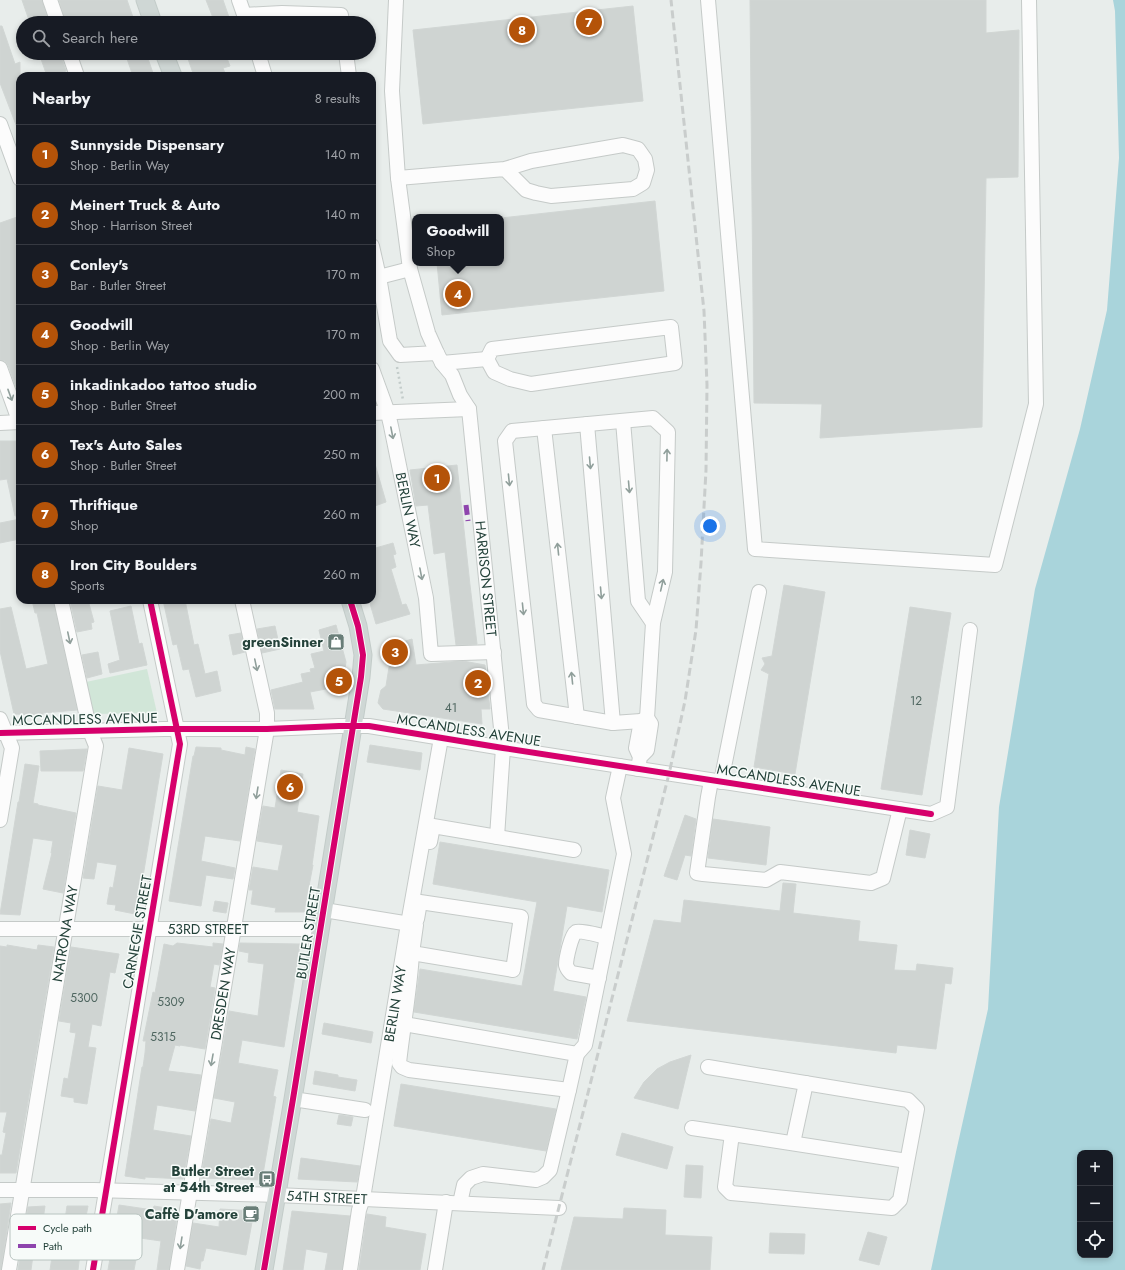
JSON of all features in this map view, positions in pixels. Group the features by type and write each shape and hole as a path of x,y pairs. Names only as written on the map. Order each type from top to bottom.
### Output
{"main road":[{"path":"145,0 151,16"},
{"path":"167,60 171,72"},
{"name":"BUTLER STREET","path":"264,1270 354,726 364,655 351,604"}],"street":[{"path":"50,0 56,16"},
{"path":"239,0 245,16"},
{"path":"376,413 469,409 460,395 452,375 439,358 428,333 410,269 398,178 392,91 396,0"},
{"path":"708,0 755,548 995,566 1036,404 1029,0"},
{"path":"268,16 282,14 306,16"},
{"path":"71,60 76,72"},
{"path":"260,60 265,72"},
{"path":"347,60 348,72"},
{"path":"0,124 16,168"},
{"path":"398,178 505,170 531,161 623,145 638,149 645,159 647,170 643,183 633,189 551,196 526,190 505,170"},
{"path":"376,265 390,340 400,355 439,358 490,354 671,327 675,363 531,384 510,379 494,372 490,354"},
{"path":"379,277 410,269"},
{"path":"0,368 16,411"},
{"name":"BERLIN WAY","path":"376,380 388,413 426,598 431,654 494,652"},
{"name":"HARRISON STREET","path":"469,409 503,748 497,837"},
{"path":"639,763 647,750 651,724 644,720 613,723 539,710 534,704 505,441 512,431 653,418 668,432 665,572 653,623 644,720"},
{"path":"623,421 638,602 653,623"},
{"path":"0,423 16,422"},
{"path":"587,424 613,723"},
{"path":"544,428 577,717"},
{"path":"759,592 716,781 708,798 697,873 766,880 780,872 871,883 883,878 900,810"},
{"name":"NATRONA WAY","path":"18,1214 96,746 90,731 62,604"},
{"name":"CARNEGIE STREET","path":"102,1214 180,744 151,604"},
{"name":"DRESDEN WAY","path":"177,1270 267,729 267,713 243,604"},
{"name":"MCCANDLESS AVENUE","path":"3,733 369,726 620,766 639,763 716,781 931,814 947,807 970,630"},
{"path":"0,719 3,733 12,748 0,820"},
{"name":"BERLIN WAY","path":"350,1270 412,925 440,738"},
{"path":"435,1270 453,1203 464,1185 471,1178 482,1174 536,1180 550,1170 577,1054 585,1045 624,854 614,798 620,766"},
{"path":"569,1090 409,1070 402,1067 399,1063 411,975 412,925 420,902 433,826 574,850"},
{"path":"412,953 513,970 521,917 420,902"},
{"path":"324,910 412,925"},
{"name":"53RD STREET","path":"0,929 320,929"},
{"path":"599,978 571,973 566,965 572,936 575,932 607,937"},
{"path":"404,1024 577,1054"},
{"path":"708,1067 908,1100 917,1109 900,1200 892,1208 731,1193 725,1187 732,1134"},
{"path":"793,1143 806,1083"},
{"path":"293,1099 365,1110"},
{"path":"692,1128 907,1161"},
{"name":"54TH STREET","path":"0,1190 277,1195 558,1208"},
{"name":"NATRONA WAY","path":"8,1270 10,1259"},
{"name":"CARNEGIE STREET","path":"93,1270 95,1260"}],"path":[{"path":"396,362 403,400"}],"green space":[{"path":"147,669 157,713 92,714 86,682"}],"water":[{"path":"1113,0 1125,0 1125,1270 931,1270 988,1009 999,807 1035,589 1080,429 1107,310 1119,158 1115,11"}],"building":[{"path":"22,0 42,0 47,16 28,16"},
{"path":"59,0 127,0 133,16 64,16"},
{"path":"206,0 223,0 229,16 212,16"},
{"path":"750,0 986,0 986,33 1019,30 1018,177 986,178 982,427 820,438 822,404 754,403"},
{"path":"633,6 643,101 423,124 413,30"},
{"path":"0,26 2,26 15,64 20,62 20,72 16,72 16,125 0,83"},
{"path":"41,60 62,60 66,71 46,72"},
{"path":"127,60 148,60 153,72 132,72"},
{"path":"188,60 228,60 230,66 223,68 224,72 193,72"},
{"path":"655,201 664,291 442,315 437,266 504,266 504,218"},
{"path":"16,217 16,387 8,365 5,361 0,360 0,223"},
{"path":"0,441 16,441 16,516 7,479 0,480"},
{"path":"457,465 477,644 456,645 445,552 434,554 428,505 416,506 410,470"},
{"path":"376,467 386,502 376,506"},
{"path":"16,520 16,540 0,543 0,523"},
{"path":"393,543 396,554 393,555 396,567 391,569 402,605 406,604 410,614 376,624 370,604 376,604 376,548"},
{"path":"784,585 825,592 795,774 754,767 769,674 761,670 765,664 762,658 772,656"},
{"path":"33,604 54,604 77,710 43,713 43,715 14,714 0,651 0,609 11,607 26,669 48,664 37,613 35,613"},
{"path":"71,604 89,604 94,622 91,623 92,629 77,632"},
{"path":"164,604 186,604 194,645 198,644 205,674 217,671 221,691 196,697 189,669 183,670 177,644 173,645"},
{"path":"131,606 139,644 142,643 147,665 110,673 108,664 120,660 110,611"},
{"path":"910,607 951,613 922,795 881,789"},
{"path":"336,625 346,662 342,686 310,692 314,709 275,709 271,690 303,682 301,674 311,672 310,669 315,668 311,654 324,651 319,630"},
{"path":"275,626 280,649 262,653 257,629"},
{"path":"241,633 245,652 233,655 229,635"},
{"path":"412,639 416,665 463,661 485,665 490,709 481,709 482,724 383,709 378,703 381,690 386,686 390,661 385,661 383,648"},
{"path":"98,652 102,674 87,678 82,655"},
{"path":"370,745 422,753 420,770 367,762"},
{"path":"196,747 221,748 221,750 245,755 246,747 255,749 240,841 205,836 201,861 235,868 233,879 206,875 201,906 169,901 193,756"},
{"path":"129,748 163,754 141,889 135,914 115,910 116,905 107,904 110,887 113,888 117,865 97,862 94,879 83,878 98,786 122,790"},
{"path":"87,749 83,771 41,771 40,751"},
{"path":"25,764 39,766 33,803 76,813 63,893 43,889 52,853 53,841 33,838 20,915 0,914 18,802"},
{"path":"281,770 303,774 297,812 319,816 313,865 304,912 275,912 276,908 251,904 253,890 249,890 253,867 278,871 283,845 257,841 263,806 275,808"},
{"path":"685,815 696,819 691,856 685,855 677,880 664,876"},
{"path":"713,819 770,827 766,865 708,858"},
{"path":"910,830 930,834 925,858 906,855"},
{"path":"440,842 609,870 602,912 567,906 553,991 586,997 577,1039 414,1012 420,969 522,986 537,902 433,884"},
{"path":"783,883 796,884 793,913 860,921 858,941 897,945 894,970 916,971 917,964 953,968 951,984 945,983 936,1049 897,1045 896,1053 627,1021 654,920 681,923 684,900 780,911"},
{"path":"215,901 228,903 226,913 213,911"},
{"path":"177,943 213,947 213,943 223,944 219,965 214,964 210,987 215,988 205,1049 175,1045 168,1071 201,1075 195,1111 157,1105 153,1130 191,1136 183,1179 145,1177 145,1179 125,1176 145,1053 146,1041 143,1041 153,992 155,993 164,944 173,946"},
{"path":"240,943 300,944 284,1047 242,1040 238,1063 278,1070 273,1096 276,1097 262,1180 201,1178 211,1119 231,1123 235,1102 214,1098 229,1011 258,1016 264,964 248,962 249,953 239,951"},
{"path":"7,945 37,950 38,945 54,947 16,1173 0,1173 0,1155 2,1155 6,1133 3,1132 7,1112 0,1112 0,946 7,947"},
{"path":"71,947 119,954 115,973 110,972 101,1026 92,1024 88,1047 96,1048 87,1104 74,1102 74,1098 61,1096 64,1078 68,1079 76,1033 70,1032 71,1023 59,1021"},
{"path":"324,1023 373,1032 371,1043 322,1034"},
{"path":"691,1055 678,1109 634,1098 644,1082 657,1069 670,1062"},
{"path":"315,1071 357,1080 355,1091 313,1084"},
{"path":"401,1084 556,1109 546,1151 394,1126"},
{"path":"339,1115 353,1117 351,1126 337,1124"},
{"path":"622,1133 673,1147 667,1169 616,1155"},
{"path":"301,1158 360,1166 357,1182 298,1179"},
{"path":"686,1165 703,1166 701,1198 684,1197"},
{"path":"11,1203 1,1270 0,1270 0,1204"},
{"path":"119,1205 153,1210 154,1206 178,1210 169,1270 157,1270 161,1241 142,1238 142,1214 117,1214"},
{"path":"45,1206 44,1214 27,1214 28,1207"},
{"path":"67,1206 88,1206 86,1214 66,1214"},
{"path":"624,1208 666,1210 665,1235 712,1237 710,1270 561,1270 574,1217 623,1219"},
{"path":"220,1209 254,1211 246,1255 206,1248 203,1261 201,1261 200,1269 186,1266 193,1223 219,1227"},
{"path":"292,1211 350,1216 342,1270 325,1270 328,1253 306,1249 303,1270 283,1270"},
{"path":"367,1214 386,1217 385,1227 426,1234 420,1270 359,1270"},
{"path":"868,1232 887,1237 879,1265 859,1260"},
{"path":"770,1233 805,1234 804,1254 769,1253"},
{"path":"20,1260 32,1260 31,1270 18,1270"},
{"path":"52,1260 79,1260 78,1270 50,1270"},
{"path":"110,1260 136,1260 134,1270 108,1270"}],"railway":[{"path":"543,1270 669,774 685,701 696,630 706,470 707,385 704,311 671,0"}],"marked path":[{"path":"466,505 468,521"}],"cycle path":[{"path":"102,1214 180,744 151,604"},
{"path":"264,1270 361,677 363,655 358,626 351,604"},
{"path":"0,733 369,726 931,814"},
{"path":"93,1270 95,1260"}],"place":[{"name":"Thriftique","path":"589,22"},
{"name":"Iron City Boulders","path":"522,30"},
{"name":"Goodwill","path":"458,294"},
{"name":"Sunnyside Dispensary","path":"437,478"},
{"name":"greenSinner","path":"336,642"},
{"name":"Conley's","path":"395,652"},
{"name":"inkadinkadoo tattoo studio","path":"339,681"},
{"name":"Meinert Truck & Auto","path":"478,683"},
{"name":"Tex's Auto Sales","path":"290,787"},
{"name":"Butler Street at 54th Street","path":"267,1179"},
{"name":"Caffè D'amore","path":"251,1214"}]}
